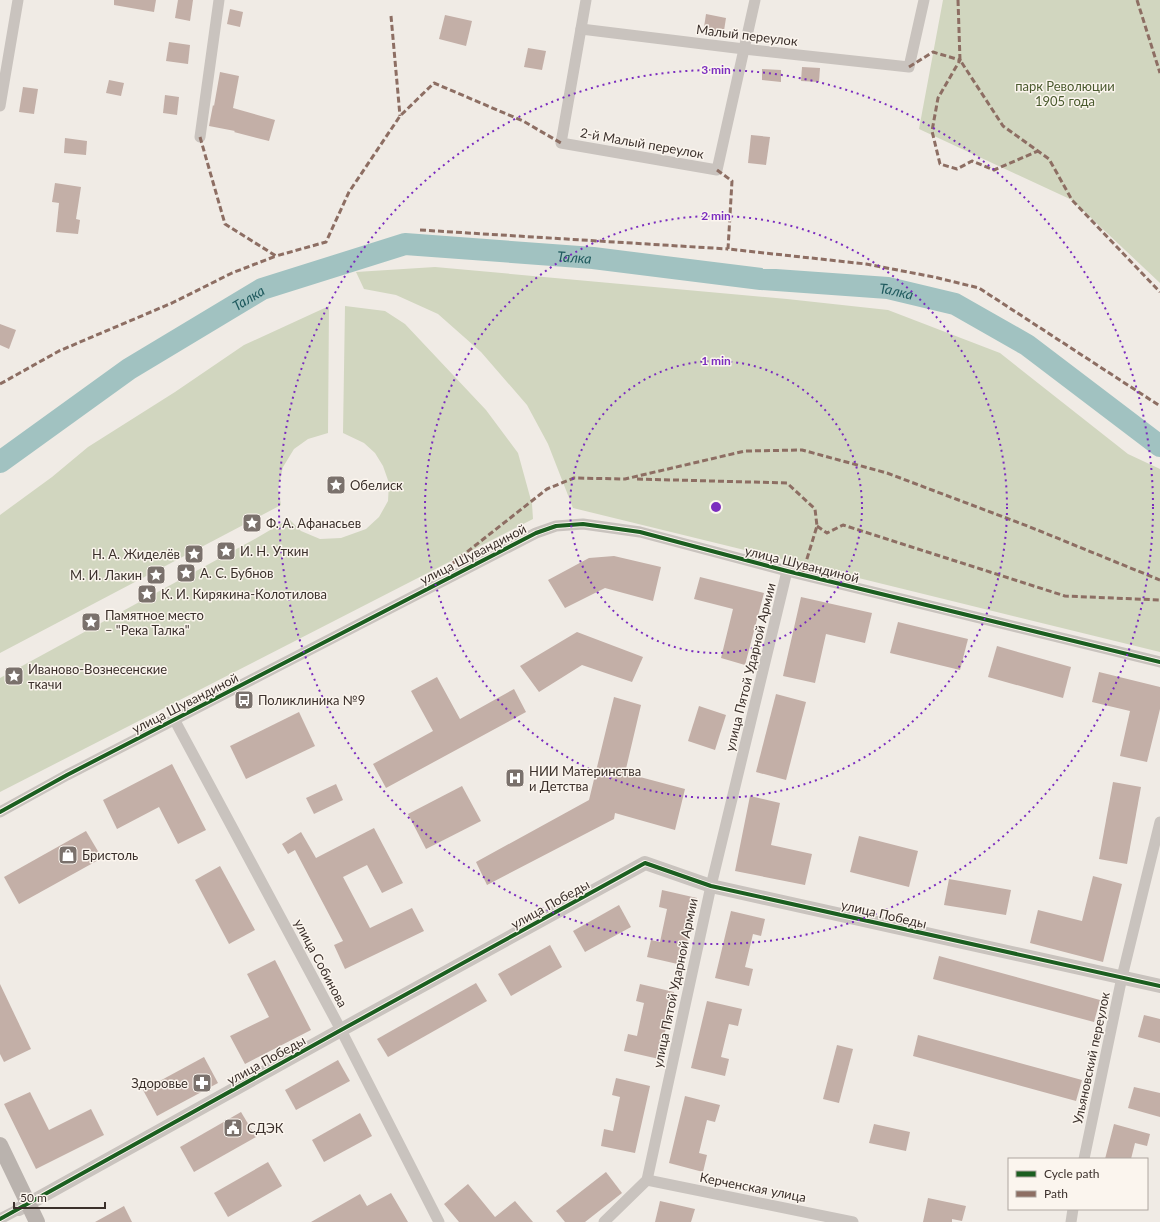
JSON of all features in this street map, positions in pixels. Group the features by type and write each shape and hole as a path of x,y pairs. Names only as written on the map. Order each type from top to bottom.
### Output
{"main road":[{"path":"0,1145 24,1211"},
{"path":"0,1170 24,1211 37,1222"}],"street":[{"path":"0,106 18,0"},
{"path":"200,137 219,0"},
{"path":"581,28 586,0"},
{"path":"744,49 756,0"},
{"name":"Малый переулок","path":"581,28 744,49 909,67 924,0"},
{"name":"2-й Малый переулок","path":"581,28 561,143 718,170 744,49"},
{"name":"улица Шувандиной","path":"0,812 67,775 536,533 556,526 583,524 640,532 788,571 1160,662"},
{"name":"улица Пятой Ударной Армии","path":"647,1180 711,886 788,571"},
{"name":"улица Собинова","path":"174,720 341,1030 439,1222"},
{"name":"Ульяновский переулок","path":"1084,1158 1122,977 1160,822"},
{"name":"улица Победы","path":"0,1219 24,1211 341,1030 645,863 711,886 1160,986"},
{"path":"604,1222 647,1180"},
{"name":"Керченская улица","path":"647,1180 853,1222"},
{"path":"1071,1222 1073,1210"}],"green space":[{"name":"парк Революции 1905 года","path":"943,0 1160,0 1160,283 1072,200 919,129"},
{"path":"435,267 787,299 888,310 1000,353 1128,454 1160,469 1160,652 573,508 548,444 527,405 481,352 438,314 396,295 364,289 356,272"},
{"path":"329,306 328,433 308,439 294,449 283,467 278,488 281,505 0,653 0,515 52,477 88,447 175,392 244,345"},
{"path":"345,306 385,311 405,324 486,410 518,453 532,504 533,519 0,792 0,678 289,519 301,531 320,539 341,538 366,529 379,517 388,501 389,483 383,466 375,453 364,443 343,433"}],"building":[{"path":"114,0 156,0 154,12 114,5"},
{"path":"178,0 193,0 190,21 175,18"},
{"path":"230,9 243,12 240,27 227,24"},
{"path":"706,14 726,18 723,37 703,34"},
{"path":"445,15 472,21 466,46 439,39"},
{"path":"169,42 190,45 188,64 166,61"},
{"path":"528,48 546,51 542,70 524,67"},
{"path":"802,67 820,68 819,82 801,81"},
{"path":"762,69 781,70 781,82 762,80"},
{"path":"220,72 239,76 233,108 275,120 269,141 234,132 235,131 209,126"},
{"path":"109,80 124,83 121,96 106,93"},
{"path":"23,87 38,89 34,114 19,112"},
{"path":"165,95 179,97 177,115 163,113"},
{"path":"751,135 770,137 766,165 748,163"},
{"path":"65,138 87,141 86,155 64,153"},
{"path":"55,183 81,187 76,219 80,220 78,234 56,232 59,203 52,202"},
{"path":"0,324 16,330 9,349 0,345"},
{"path":"614,556 661,567 653,601 605,588 565,608 548,580 589,558"},
{"path":"700,577 764,593 745,665 721,658 733,609 694,599"},
{"path":"801,597 872,613 865,643 826,634 815,683 783,676"},
{"path":"898,622 968,639 960,670 890,653"},
{"path":"577,632 643,657 632,682 582,665 539,692 520,666"},
{"path":"997,646 1071,667 1063,698 988,677"},
{"path":"1099,672 1160,687 1160,709 1147,762 1120,756 1130,711 1092,702"},
{"path":"437,677 460,719 514,689 526,712 386,788 373,764 433,731 411,691"},
{"path":"776,694 806,702 786,780 756,772"},
{"path":"614,697 641,705 625,773 685,789 675,830 615,813 614,819 487,885 476,862 589,800"},
{"path":"699,706 726,715 715,750 688,741"},
{"path":"299,712 315,746 246,779 230,746"},
{"path":"172,764 206,830 178,844 159,807 117,829 103,800"},
{"path":"1113,782 1141,787 1127,864 1099,859"},
{"path":"336,784 343,800 314,814 306,798"},
{"path":"462,786 481,821 426,849 408,814"},
{"path":"750,796 780,803 771,845 812,854 805,885 735,871"},
{"path":"374,828 403,883 382,893 367,865 343,877 370,928 412,908 424,931 345,969 334,945 343,941 295,850 288,854 282,844 301,832 316,858"},
{"path":"86,831 102,858 19,904 4,877"},
{"path":"859,836 918,851 909,887 850,872"},
{"path":"220,866 255,930 229,944 195,880"},
{"path":"1093,876 1122,884 1103,962 1030,943 1038,910 1082,921"},
{"path":"949,879 1011,890 1006,915 944,905"},
{"path":"662,890 697,898 682,965 647,957 651,940 660,942 667,909 659,907"},
{"path":"619,905 631,927 585,952 573,931"},
{"path":"731,911 765,919 761,936 753,934 745,967 753,969 749,986 715,978"},
{"path":"550,945 562,967 511,996 498,974"},
{"path":"939,956 1100,1000 1094,1022 933,979"},
{"path":"275,960 311,1030 245,1064 230,1036 269,1017 247,974"},
{"path":"476,983 487,1001 388,1057 377,1039"},
{"path":"0,984 31,1049 4,1062 0,1054"},
{"path":"640,984 674,992 659,1059 624,1051 628,1034 637,1036 644,1003 636,1001"},
{"path":"707,1001 742,1009 738,1026 729,1024 721,1057 729,1059 725,1076 691,1068"},
{"path":"1144,1015 1160,1019 1160,1043 1138,1037"},
{"path":"918,1035 1082,1080 1076,1101 913,1056"},
{"path":"837,1045 853,1049 839,1103 823,1099"},
{"path":"204,1057 218,1083 157,1116 143,1090"},
{"path":"338,1060 350,1081 296,1110 285,1090"},
{"path":"616,1078 650,1086 635,1153 601,1146 604,1129 613,1131 620,1097 612,1095"},
{"path":"1134,1087 1160,1093 1160,1117 1128,1108"},
{"path":"30,1092 49,1130 91,1109 104,1135 36,1169 4,1104"},
{"path":"685,1096 720,1105 715,1122 707,1120 699,1153 707,1155 703,1172 669,1163"},
{"path":"241,1112 256,1137 194,1172 180,1147"},
{"path":"360,1113 372,1136 324,1162 312,1140"},
{"path":"874,1124 910,1132 906,1151 869,1143"},
{"path":"1114,1124 1150,1134 1147,1146 1135,1143 1131,1158 1105,1158"},
{"path":"268,1162 282,1186 228,1217 214,1193"},
{"path":"606,1172 622,1193 585,1222 565,1222 556,1211"},
{"path":"468,1184 495,1217 515,1201 533,1222 459,1222 444,1204"},
{"path":"391,1193 408,1222 311,1222 360,1194 367,1206"},
{"path":"928,1198 966,1206 962,1221 952,1219 952,1222 923,1222"},
{"path":"660,1201 695,1209 691,1222 655,1222"},
{"path":"124,1206 132,1222 95,1222"}],"waterway":[{"name":"Талка","path":"0,462 129,369 262,289 405,244 593,258 761,279 888,288 955,304 1027,345 1160,446"}],"marked path":[{"path":"958,0 960,60 1003,126 1049,159 1072,200 1160,292"},
{"path":"1137,0 1160,73"},
{"path":"391,16 400,116"},
{"path":"909,67 933,52 960,60 938,98 932,131 940,164 957,169 972,161 994,170 1038,151"},
{"path":"200,137 225,224 276,256 326,242 349,192 400,116 434,83 523,121 561,143"},
{"path":"717,170 732,181 728,249 866,264 934,277 979,288 1160,406"},
{"path":"420,230 728,249"},
{"path":"0,384 59,351 172,303 232,273 276,256"},
{"path":"453,563 547,489 574,478 625,479 745,451 802,450 887,473 1030,527 1160,580"},
{"path":"637,479 787,483 815,509 817,526 802,575"},
{"path":"817,526 827,533 843,525 1065,596 1160,600"}],"cycle path":[{"path":"0,812 67,775 536,533 556,526 583,524 640,532 787,571 1160,662"},
{"path":"0,1219 645,863 711,886 1160,986"}],"place":[{"name":"Обелиск","path":"336,485"},
{"name":"Ф. А. Афанасьев","path":"252,523"},
{"name":"И. Н. Уткин","path":"226,551"},
{"name":"Н. А. Жиделёв","path":"194,554"},
{"name":"А. С. Бубнов","path":"186,573"},
{"name":"М. И. Лакин","path":"156,575"},
{"name":"К. И. Кирякина-Колотилова","path":"147,594"},
{"name":"Памятное место – \"Река Талка\"","path":"91,622"},
{"name":"Иваново-Вознесенские ткачи","path":"14,676"},
{"name":"Поликлиника №9","path":"244,700"},
{"name":"НИИ Материнства и Детства","path":"515,778"},
{"name":"Бристоль","path":"68,855"},
{"name":"Здоровье","path":"202,1083"},
{"name":"СДЭК","path":"233,1128"}]}
